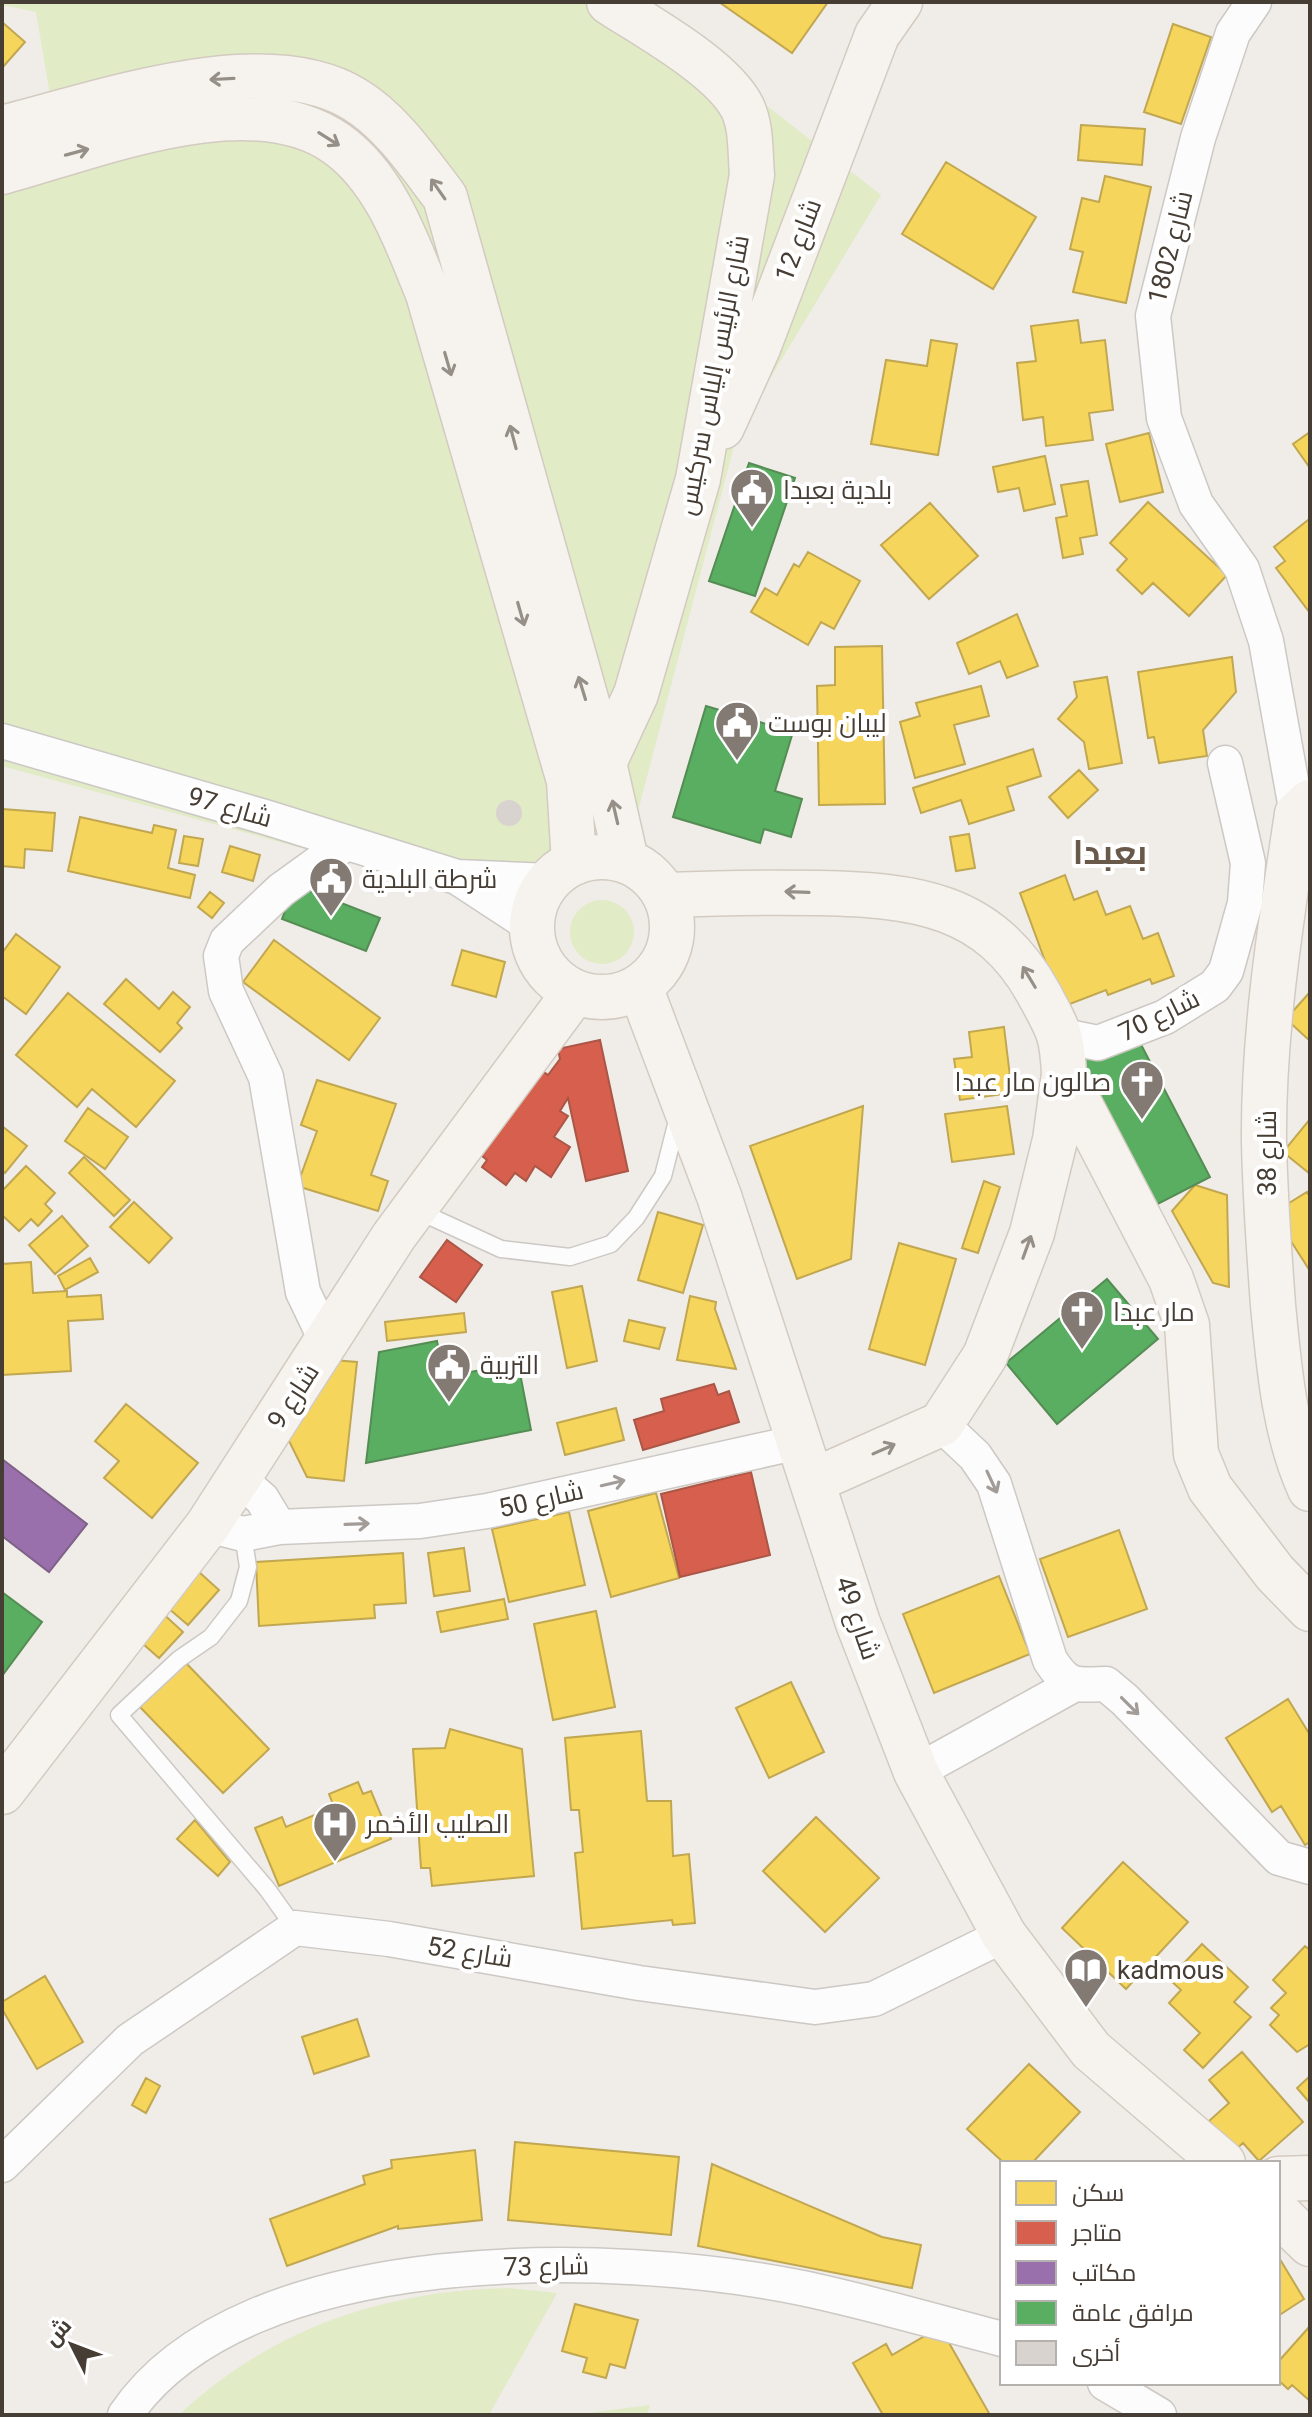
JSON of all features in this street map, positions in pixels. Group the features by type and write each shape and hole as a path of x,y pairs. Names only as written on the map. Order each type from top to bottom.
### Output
{"main road":[{"name":"شارع الرئيس إلياس سركيس","path":"587,772 636,694 698,479 752,175 748,127 741,106 713,75 609,2"},
{"name":"شارع 12","path":"698,479 758,348 877,35 900,2"},
{"path":"2,128 191,81 303,78 354,99 413,154 445,197 587,772 562,872 533,912 536,951 544,968 558,982 575,992 597,998 619,996 640,987 656,973 667,956 673,935 672,914 655,880 626,860 600,857 562,872"},
{"path":"2,172 204,120 287,122 317,132 339,145 360,165 400,225 428,294 587,772 626,860"},
{"name":"شارع 38","path":"1304,808 1276,954 1264,1139 1276,1341 1286,1416 1310,1489"},
{"path":"665,895 749,891 886,895 951,910 971,921 1013,954 1026,970 1063,1055 1171,1279 1187,1325 1196,1454 1210,1488 1275,1573 1310,1609"},
{"name":"شارع 49","path":"640,987 734,1240 858,1623 916,1772 1004,1935 1091,2050 1221,2161"},
{"name":"شارع 9","path":"2,1792 225,1530 239,1479 327,1342 415,1209 575,992"},
{"path":"941,1424 985,1356 1032,1233 1055,1140 1063,1055"},
{"name":"شارع 50","path":"806,1461 941,1424"},
{"path":"1280,2179 1310,2178"},
{"path":"1280,2215 1310,2244"}],"street":[{"name":"شارع 1802","path":"1254,2 1233,33 1198,138 1153,316 1164,418 1196,504 1242,569 1266,641 1304,808"},
{"name":"شارع 97","path":"2,741 457,877 532,926"},
{"name":"شارع 70","path":"1063,1055 1165,1017 1215,986 1226,971 1242,916 1248,863 1225,763"},
{"path":"327,1342 303,1292 266,1077 226,991 221,956 227,941 281,890 346,843"},
{"name":"شارع 97","path":"457,877 562,872"},
{"path":"941,1424 975,1456 994,1484 1050,1660 1060,1676 1073,1685"},
{"name":"شارع 50","path":"225,1530 420,1521 806,1461"},
{"path":"239,1479 262,1499 279,1527"},
{"path":"916,1772 1073,1685 1106,1684 1279,1858 1310,1867"},
{"path":"2,2165 130,2040 295,1928"},
{"name":"شارع 52","path":"295,1928 389,1939 639,1983 815,2007 874,1999 958,1961 1004,1935"},
{"name":"شارع 73","path":"125,2415 144,2386 200,2343 266,2309 295,2299 416,2275 546,2262 656,2268 801,2288 1000,2338"},
{"path":"1108,2385 1159,2415"}],"lane":[{"path":"415,1209 501,1249 570,1257 611,1244 636,1218 663,1176 682,1097"},
{"path":"225,1530 248,1567 239,1601 211,1637 179,1659 119,1715 267,1889 295,1928"}],"green space":[{"path":"2,2 622,2 739,84 881,195 738,431 629,845 517,907 2,766 2,152 58,142 36,12 2,5"},
{"path":"602,900 620,906 628,914 634,932 628,950 620,958 602,964 584,958 576,950 570,932 576,914 584,906"},
{"path":"507,2288 557,2293 489,2415 179,2415 251,2359 331,2320 416,2297"},
{"path":"650,2405 647,2415 573,2415"}],"building: سكن":[{"path":"719,2 828,2 792,53"},
{"path":"2,22 25,42 2,68"},
{"path":"1173,24 1211,37 1181,124 1144,112"},
{"path":"1081,125 1145,129 1142,165 1078,160"},
{"path":"946,162 1036,217 993,289 902,234"},
{"path":"1105,176 1151,187 1126,303 1073,292 1083,252 1070,249 1082,198 1099,202"},
{"path":"1078,320 1081,343 1105,340 1113,410 1089,413 1093,440 1046,446 1043,417 1023,420 1017,363 1036,361 1031,326"},
{"path":"931,340 957,344 938,455 871,444 886,360 927,366"},
{"path":"1310,432 1310,468 1293,444"},
{"path":"1149,433 1163,492 1120,502 1106,444"},
{"path":"1045,456 1055,504 1024,511 1019,488 998,492 993,467"},
{"path":"1088,481 1097,535 1080,538 1083,554 1063,558 1056,518 1067,516 1061,485"},
{"path":"1148,502 1227,575 1189,616 1153,583 1142,594 1117,570 1127,559 1110,543"},
{"path":"930,503 978,556 929,599 881,545"},
{"path":"1308,520 1310,613 1276,568 1285,561 1274,547"},
{"path":"808,552 860,581 834,629 821,622 808,645 751,612 765,588 777,595 794,564 799,567"},
{"path":"1017,614 1038,666 1007,678 1000,661 969,674 957,643"},
{"path":"882,646 885,804 819,805 817,686 835,685 835,647"},
{"path":"1232,657 1236,692 1203,730 1207,756 1159,763 1154,737 1148,738 1138,672"},
{"path":"1107,677 1122,763 1089,769 1084,742 1058,719 1077,697 1074,682"},
{"path":"981,686 989,716 954,725 965,764 915,778 900,722 920,716 916,703"},
{"path":"1033,749 1041,776 1007,787 1014,810 969,824 961,800 921,813 913,788"},
{"path":"1079,770 1098,790 1068,818 1049,797"},
{"path":"2,809 55,813 52,851 25,849 24,868 2,866"},
{"path":"80,817 152,833 154,825 176,830 168,868 195,875 190,898 68,871"},
{"path":"969,834 975,868 956,871 950,837"},
{"path":"184,836 203,839 198,866 179,863"},
{"path":"230,846 260,855 253,881 222,872"},
{"path":"1065,875 1074,900 1097,891 1106,915 1130,906 1143,939 1158,933 1174,976 1152,984 1150,979 1108,995 1106,990 1062,1007 1020,893"},
{"path":"210,892 224,903 212,918 198,907"},
{"path":"16,934 60,967 26,1014 2,996 2,953"},
{"path":"274,940 380,1018 349,1060 243,982"},
{"path":"462,950 505,962 496,997 452,985"},
{"path":"126,979 159,1009 173,992 190,1007 177,1023 182,1028 160,1052 104,1004"},
{"path":"1310,992 1310,1041 1286,1019"},
{"path":"68,993 175,1081 136,1127 92,1089 77,1107 16,1055"},
{"path":"1004,1027 1012,1093 960,1100 954,1059 972,1057 969,1032"},
{"path":"317,1080 396,1104 371,1175 388,1181 378,1211 297,1186 317,1131 301,1125"},
{"path":"863,1106 851,1259 797,1279 750,1146"},
{"path":"1007,1106 1014,1154 952,1162 945,1114"},
{"path":"88,1108 128,1137 105,1169 65,1141"},
{"path":"1310,1119 1310,1174 1283,1152"},
{"path":"2,1126 27,1146 5,1173 2,1170"},
{"path":"84,1157 130,1200 114,1216 69,1173"},
{"path":"26,1166 55,1193 45,1204 52,1211 38,1226 31,1219 19,1231 2,1215 2,1191"},
{"path":"984,1181 1000,1187 978,1253 962,1248"},
{"path":"1195,1185 1227,1195 1229,1287 1213,1283 1172,1211"},
{"path":"1307,1192 1310,1197 1310,1271 1273,1213"},
{"path":"134,1202 172,1238 149,1263 110,1227"},
{"path":"658,1212 703,1225 683,1293 638,1280"},
{"path":"62,1216 88,1246 55,1274 29,1245"},
{"path":"899,1243 956,1259 925,1365 869,1349"},
{"path":"90,1258 98,1272 65,1290 58,1276"},
{"path":"31,1262 33,1293 67,1291 67,1297 101,1295 103,1319 68,1321 71,1371 2,1375 2,1264"},
{"path":"582,1286 597,1361 567,1368 552,1292"},
{"path":"690,1296 716,1302 715,1309 736,1369 677,1360"},
{"path":"464,1313 466,1332 387,1341 385,1322"},
{"path":"629,1320 665,1328 659,1349 624,1341"},
{"path":"320,1359 357,1362 344,1481 307,1477 288,1439"},
{"path":"126,1404 198,1463 152,1518 104,1478 119,1461 95,1441"},
{"path":"616,1408 624,1440 565,1455 557,1423"},
{"path":"656,1493 679,1578 611,1597 588,1511"},
{"path":"569,1512 585,1585 509,1602 492,1529"},
{"path":"1119,1530 1147,1609 1068,1637 1040,1559"},
{"path":"464,1548 470,1591 434,1596 428,1553"},
{"path":"403,1553 406,1603 374,1605 375,1618 259,1626 256,1562"},
{"path":"199,1572 219,1590 188,1625 168,1608"},
{"path":"999,1576 1030,1654 934,1693 903,1614"},
{"path":"504,1599 508,1619 441,1632 437,1612"},
{"path":"159,1610 183,1632 159,1658 135,1637"},
{"path":"596,1611 615,1707 553,1720 534,1624"},
{"path":"185,1662 269,1749 223,1793 139,1706"},
{"path":"791,1682 824,1752 769,1778 736,1708"},
{"path":"1288,1699 1310,1735 1310,1842 1305,1845 1281,1806 1272,1812 1226,1738"},
{"path":"450,1729 522,1749 534,1876 432,1886 430,1868 421,1868 413,1749 445,1748"},
{"path":"641,1731 647,1801 671,1801 673,1856 689,1854 695,1923 673,1925 672,1920 582,1929 575,1853 583,1852 579,1810 571,1810 565,1738"},
{"path":"358,1782 363,1794 371,1791 391,1839 279,1886 255,1828 282,1817 286,1827 334,1807 329,1794"},
{"path":"816,1817 879,1878 825,1932 763,1871"},
{"path":"195,1820 230,1862 218,1876 177,1839"},
{"path":"1123,1862 1188,1922 1126,1989 1062,1928"},
{"path":"1202,1944 1248,1987 1234,2002 1251,2017 1203,2068 1184,2050 1200,2033 1169,2003 1181,1990 1169,1979"},
{"path":"1305,1946 1310,1950 1310,2044 1297,2052 1270,2025 1279,2015 1271,2008 1286,1993 1273,1980"},
{"path":"45,1976 83,2042 37,2069 2,2009 2,2002"},
{"path":"357,2019 369,2056 314,2074 302,2037"},
{"path":"1242,2052 1303,2122 1259,2161 1243,2143 1234,2151 1209,2121 1229,2103 1209,2080"},
{"path":"1029,2064 1080,2112 1034,2161 1002,2161 967,2129"},
{"path":"1310,2076 1310,2103 1297,2088"},
{"path":"146,2078 160,2086 146,2113 132,2105"},
{"path":"515,2142 679,2157 671,2235 508,2220"},
{"path":"475,2150 482,2220 398,2229 398,2226 287,2266 270,2219 365,2184 363,2176 392,2168 391,2160"},
{"path":"712,2164 882,2237 921,2245 912,2288 698,2246"},
{"path":"1280,2259 1304,2299 1280,2315"},
{"path":"575,2304 638,2320 625,2368 610,2364 606,2378 583,2372 587,2358 562,2351"},
{"path":"1310,2326 1310,2401 1292,2385 1288,2389 1280,2382 1280,2360"},
{"path":"940,2327 990,2415 883,2415 853,2363 886,2344 892,2355"}],"building: متاجر":[{"path":"600,1040 628,1171 586,1181 568,1098 560,1111 568,1116 554,1137 570,1147 551,1177 535,1166 526,1181 515,1173 506,1185 482,1167 487,1160 482,1156 541,1070 548,1075 560,1059 558,1049"},
{"path":"447,1240 482,1265 456,1302 420,1277"},
{"path":"714,1384 718,1395 729,1391 739,1422 643,1450 634,1420 664,1411 661,1399"},
{"path":"751,1472 770,1555 680,1577 661,1494"}],"building: مكاتب":[{"path":"2,1459 87,1524 49,1572 2,1536"}],"building: مرافق عامة":[{"name":"بلدية بعبدا","path":"749,463 795,478 755,596 709,581"},
{"name":"ليبان بوست","path":"706,706 793,732 775,791 802,799 791,837 764,829 760,843 673,817"},
{"name":"شرطة البلدية","path":"295,885 380,918 366,951 282,919"},
{"name":"صالون مار عبدا","path":"1135,1033 1210,1177 1150,1208 1075,1064"},
{"name":"مار عبدا","path":"1107,1279 1158,1339 1057,1424 1006,1363"},
{"name":"التربية","path":"437,1341 444,1377 518,1363 531,1430 366,1463 379,1352"},
{"path":"2,1592 42,1622 2,1676"}],"building: أخرى":[{"path":"504,801 514,801 521,808 521,818 514,825 504,825 497,818 497,808"}],"place":[{"name":"بلدية بعبدا","path":"752,529"},
{"name":"ليبان بوست","path":"737,762"},
{"name":"شرطة البلدية","path":"331,918"},
{"name":"صالون مار عبدا","path":"1142,1121"},
{"name":"مار عبدا","path":"1082,1351"},
{"name":"التربية","path":"449,1404"},
{"name":"الصليب الأخمر","path":"335,1863"},
{"name":"kadmous","path":"1086,2009"}],"district":[{"name":"بعبدا","path":"1110,852"}]}
